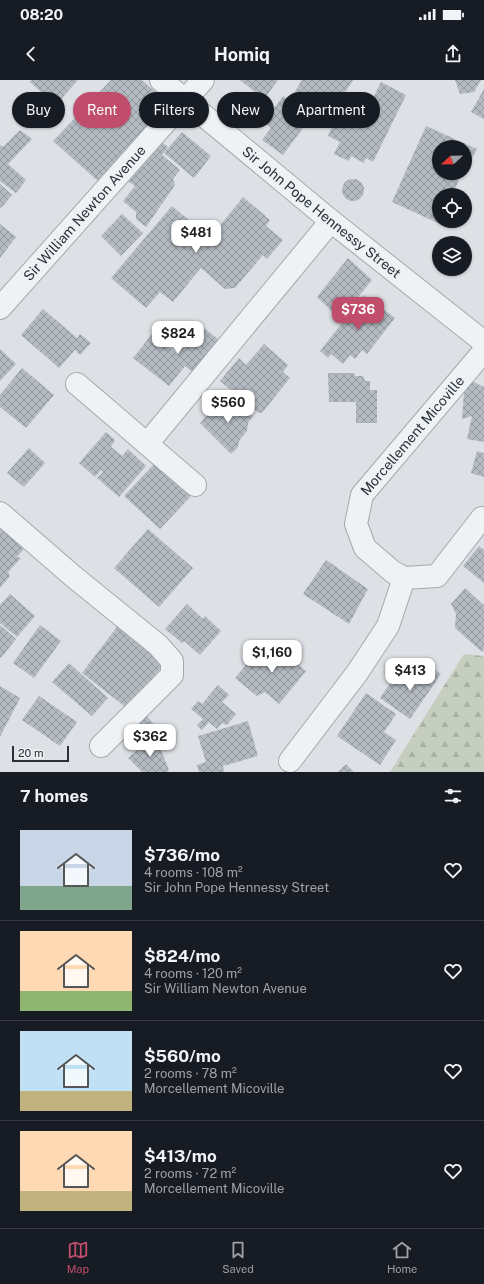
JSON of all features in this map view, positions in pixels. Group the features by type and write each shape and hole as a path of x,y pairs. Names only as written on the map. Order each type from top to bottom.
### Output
{"street":[{"name":"Sir John Pope Hennessy Street","path":"161,80 175,92"},
{"name":"Sir William Newton Avenue","path":"192,92 203,80"},
{"name":"Sir John Pope Hennessy Street","path":"209,120 331,221 484,342"},
{"name":"Sir William Newton Avenue","path":"0,308 160,128"},
{"path":"147,444 331,221"},
{"name":"Morcellement Micoville","path":"404,578 393,572 366,548 356,524 362,495 484,351"},
{"path":"77,384 195,485"},
{"path":"0,513 74,577 158,645 172,661 172,675 101,746"},
{"path":"290,761 357,673 388,626 404,578 437,576 482,518"}],"green space":[{"path":"464,654 484,656 484,772 390,772"}],"building":[{"path":"32,80 78,80 65,95 65,92 41,92 30,82"},
{"path":"111,80 142,80 156,92 139,92 139,128 147,128 99,182 53,141 73,120 73,128 131,128 131,92 100,92"},
{"path":"240,80 278,80 269,92 255,92"},
{"path":"302,80 353,80 345,92 295,92"},
{"path":"455,80 481,80 474,92 460,94"},
{"path":"381,82 406,95 373,162 366,158 364,163 351,156 349,161 334,154 340,142 328,136 332,128 380,128 380,92 376,92"},
{"path":"484,89 484,119 471,112"},
{"path":"282,97 282,128 303,128 283,155 262,140 271,128 274,128 274,108"},
{"path":"426,126 457,140 432,140 432,180 459,180 455,188 432,188 432,220 392,202"},
{"path":"20,130 32,139 8,164 26,180 16,193 0,181 0,145 3,147"},
{"path":"182,132 211,156 194,178 164,153"},
{"path":"158,139 168,147 162,155 180,170 173,179 175,185 146,227 136,219 136,212 123,201 135,186 125,179"},
{"path":"472,147 477,149 472,159"},
{"path":"353,179 361,182 364,190 361,198 353,201 345,198 342,190 345,182"},
{"path":"0,184 12,195 1,208 0,207"},
{"path":"243,197 270,220 266,226 283,240 267,259 263,255 235,288 225,289 201,268 173,302 160,292 146,308 111,278 172,206 210,238"},
{"path":"122,214 143,233 121,256 101,236"},
{"path":"0,224 16,237 0,258"},
{"path":"348,258 372,280 340,319 317,297"},
{"path":"364,295 395,318 367,354 362,350 355,359 350,355 343,364 331,354 328,358 320,351"},
{"path":"43,309 77,338 80,334 91,343 80,355 75,350 59,368 21,335"},
{"path":"200,325 223,343 196,375 185,366 169,386 133,358 152,334 177,354"},
{"path":"264,344 288,365 283,372 290,378 262,413 257,412 220,381 239,358 246,365"},
{"path":"0,349 16,364 0,381"},
{"path":"22,368 54,395 26,428 0,407 0,395"},
{"path":"328,373 354,373 355,376 363,376 365,381 370,381 370,390 377,390 377,423 356,423 356,402 329,402"},
{"path":"474,382 484,387 484,442 467,439 472,416 462,419 464,392 467,385"},
{"path":"230,396 253,416 248,423 247,431 239,441 238,447 231,454 200,423 215,407 218,411"},
{"path":"106,432 115,440 111,447 122,456 128,449 146,466 119,497 97,478 103,472 101,470 95,477 79,463"},
{"path":"29,448 45,463 24,487 7,473"},
{"path":"477,451 484,453 484,477 471,473"},
{"path":"156,462 192,495 160,529 124,496"},
{"path":"0,526 26,546 17,557 21,558 8,572 10,576 0,588"},
{"path":"148,529 193,568 159,607 114,568"},
{"path":"479,546 484,550 484,583 463,566"},
{"path":"326,560 368,589 349,624 303,594"},
{"path":"465,588 484,605 484,649 482,652 455,628 456,614 451,604"},
{"path":"10,594 35,616 17,637 0,623 0,605"},
{"path":"187,604 203,619 205,616 221,631 200,655 184,641 182,643 165,629"},
{"path":"120,623 167,660 128,709 82,673"},
{"path":"0,625 16,639 1,658 0,657"},
{"path":"40,625 61,641 34,678 13,663"},
{"path":"272,643 306,671 279,704 265,692 257,696 235,678 249,662 253,665"},
{"path":"69,663 108,698 92,716 52,682"},
{"path":"428,665 441,674 410,719 380,698 397,673 414,685"},
{"path":"218,685 229,695 222,702 236,714 227,725 222,723 217,729 209,722 202,730 197,725 203,719 191,709 198,701 202,704"},
{"path":"0,686 20,698 0,737"},
{"path":"366,693 396,714 384,732 396,740 380,765 337,736"},
{"path":"39,696 77,722 60,746 22,720"},
{"path":"146,715 157,728 143,740 132,727"},
{"path":"248,721 258,756 223,766 224,772 199,772 197,765 206,762 198,736"},
{"path":"155,735 169,770 167,772 142,772 128,758"},
{"path":"346,764 354,772 338,772"}]}
